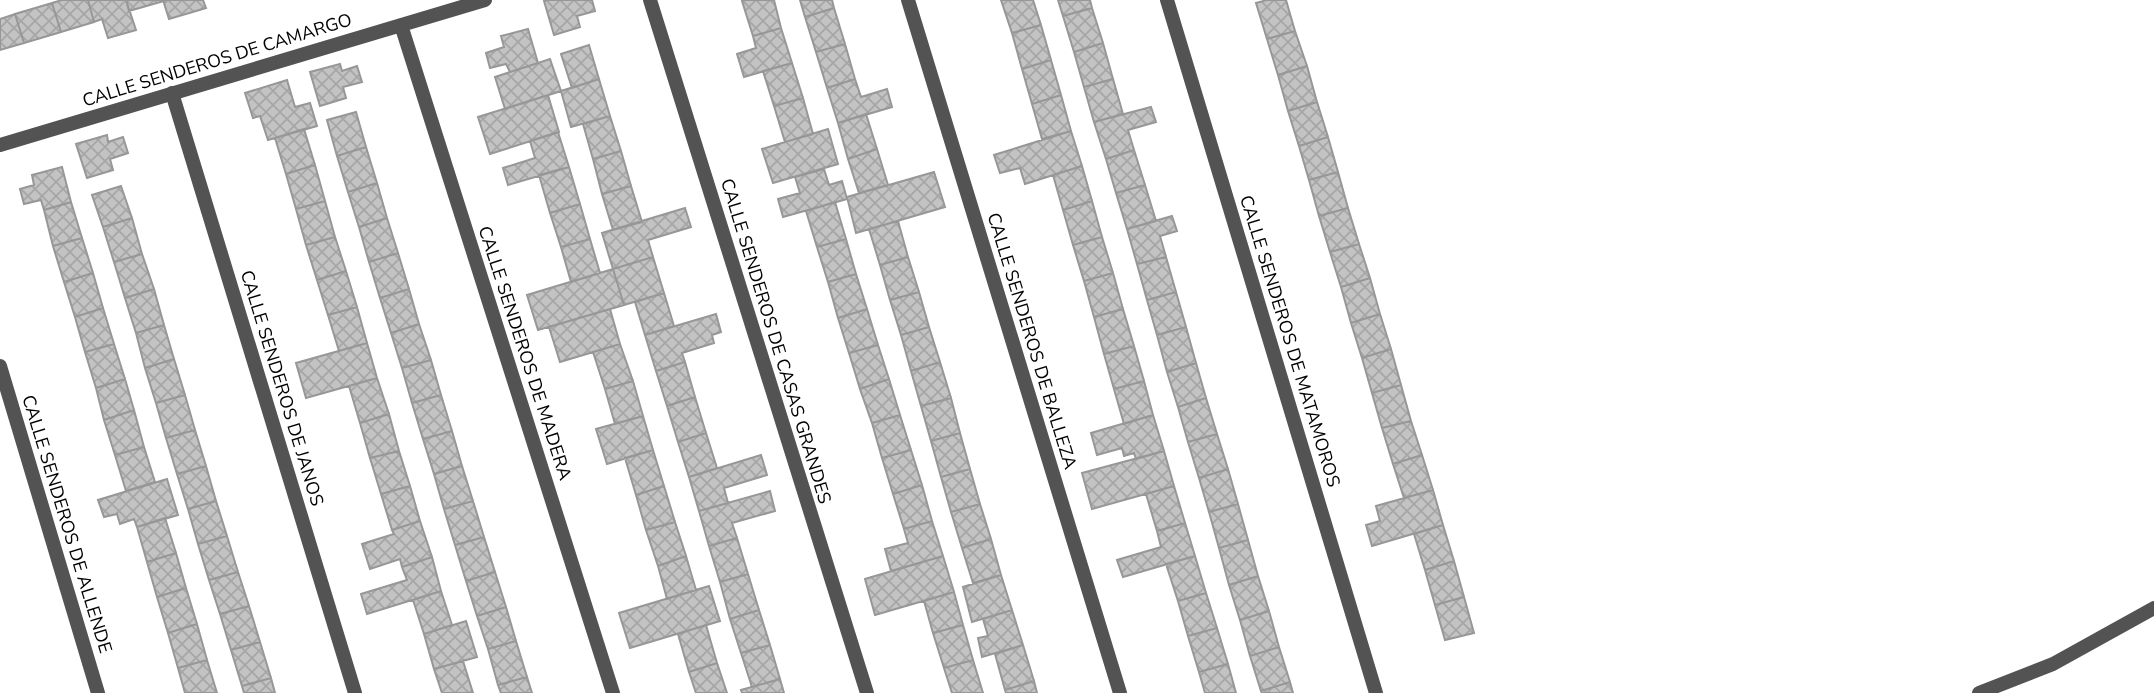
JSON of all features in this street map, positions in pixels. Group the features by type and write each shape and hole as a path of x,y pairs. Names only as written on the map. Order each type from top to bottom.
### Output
{"street":[{"name":"CALLE SENDEROS DE CAMARGO","path":"0,145 485,0"},
{"name":"CALLE SENDEROS DE CASAS GRANDES","path":"650,0 867,693"},
{"name":"CALLE SENDEROS DE BALLEZA","path":"908,0 1120,693"},
{"name":"CALLE SENDEROS DE MATAMOROS","path":"1167,0 1376,693"},
{"name":"CALLE SENDEROS DE MADERA","path":"401,25 613,693"},
{"name":"CALLE SENDEROS DE JANOS","path":"172,93 355,693"},
{"name":"CALLE SENDEROS DE ALLENDE","path":"0,366 98,693"},
{"path":"1988,692 2053,664 2154,608"}],"building":[{"path":"62,0 88,0 94,22 61,32 52,3"},
{"path":"88,0 126,0 136,30 108,38 102,19 94,22"},
{"path":"126,0 163,0 164,1 129,11"},
{"path":"163,0 203,0 206,8 169,19"},
{"path":"592,0 595,11 577,16 580,27 554,35 544,1"},
{"path":"774,0 781,28 753,36 742,1"},
{"path":"800,0 832,0 834,8 805,17"},
{"path":"1001,0 1033,0 1041,25 1012,33"},
{"path":"1058,0 1090,0 1092,8 1063,16"},
{"path":"1286,0 1295,31 1267,39 1256,3"},
{"path":"52,3 61,32 24,43 15,14"},
{"path":"834,8 845,44 816,52 805,17"},
{"path":"1092,8 1103,43 1074,52 1063,16"},
{"path":"15,14 24,43 0,50 0,19"},
{"path":"1041,25 1051,60 1022,69 1012,33"},
{"path":"781,28 792,63 744,77 737,54 756,48 753,36"},
{"path":"528,29 538,63 510,72 506,64 490,68 486,53 504,47 501,36"},
{"path":"1295,31 1307,66 1278,75 1267,39"},
{"path":"1103,43 1113,79 1084,87 1074,52"},
{"path":"845,44 855,79 827,88 816,52"},
{"path":"589,45 599,79 572,88 561,54"},
{"path":"550,59 561,91 505,109 495,77"},
{"path":"1051,60 1061,95 1032,104 1022,69"},
{"path":"792,63 803,98 774,106 763,71"},
{"path":"340,64 342,71 357,66 362,82 343,87 346,98 320,106 310,72"},
{"path":"1307,66 1317,102 1288,111 1278,75"},
{"path":"599,79 610,116 571,127 561,91"},
{"path":"855,79 861,97 887,89 892,107 838,123 827,88"},
{"path":"1113,79 1123,114 1094,122 1084,87"},
{"path":"287,80 295,107 310,103 317,126 268,140 260,116 253,118 245,93"},
{"path":"548,95 559,132 490,154 478,117"},
{"path":"1061,95 1071,131 1042,139 1032,104"},
{"path":"803,98 813,134 785,142 774,106"},
{"path":"1317,102 1328,137 1299,146 1288,111"},
{"path":"1151,107 1156,122 1128,130 1134,150 1106,159 1094,122"},
{"path":"356,112 366,147 337,156 327,120"},
{"path":"866,114 877,149 848,159 838,123"},
{"path":"610,116 621,151 593,159 583,124"},
{"path":"304,129 315,165 286,174 275,138"},
{"path":"828,129 838,164 773,183 762,149"},
{"path":"1071,131 1082,166 1025,184 1020,168 1000,173 994,155"},
{"path":"558,132 569,167 508,185 503,168 535,158 530,141"},
{"path":"107,135 108,142 123,137 128,153 110,159 113,170 87,178 76,144"},
{"path":"1328,137 1338,172 1309,180 1299,146"},
{"path":"366,147 377,183 348,192 337,156"},
{"path":"877,149 888,185 859,193 848,159"},
{"path":"1134,150 1145,185 1116,193 1106,159"},
{"path":"621,151 631,186 602,194 593,159"},
{"path":"315,165 325,201 296,209 286,174"},
{"path":"1082,166 1092,201 1063,210 1053,175"},
{"path":"62,167 71,202 44,210 41,200 24,204 20,189 34,185 32,175"},
{"path":"569,167 580,204 550,213 539,175"},
{"path":"824,169 829,185 842,181 847,199 783,217 778,199 800,193 795,177"},
{"path":"934,172 945,207 856,233 847,197"},
{"path":"1338,172 1348,208 1319,216 1309,180"},
{"path":"377,183 387,218 359,227 348,192"},
{"path":"1145,185 1156,221 1127,229 1116,193"},
{"path":"121,186 132,218 103,227 92,195"},
{"path":"631,186 642,222 613,230 602,194"},
{"path":"325,201 335,237 306,245 296,209"},
{"path":"1092,201 1102,237 1073,245 1063,210"},
{"path":"71,202 82,238 53,246 44,210"},
{"path":"835,202 846,239 817,247 806,211"},
{"path":"580,204 590,239 561,247 550,213"},
{"path":"685,208 691,227 648,240 653,257 613,269 602,233"},
{"path":"1348,208 1359,244 1330,252 1319,216"},
{"path":"1172,216 1177,231 1160,236 1166,257 1137,264 1127,229"},
{"path":"132,218 142,254 114,262 103,227"},
{"path":"387,218 398,253 369,262 359,227"},
{"path":"898,221 908,257 880,265 869,229"},
{"path":"335,237 346,271 317,280 306,245"},
{"path":"1102,237 1113,273 1084,281 1073,245"},
{"path":"82,238 93,273 64,282 53,246"},
{"path":"590,239 600,273 571,282 561,247"},
{"path":"846,239 856,274 828,282 817,247"},
{"path":"1359,244 1370,278 1341,287 1330,252"},
{"path":"398,253 409,289 380,298 369,262"},
{"path":"142,254 154,289 125,298 114,262"},
{"path":"653,257 664,293 624,305 613,269"},
{"path":"908,257 919,292 890,300 880,265"},
{"path":"1166,257 1176,292 1147,300 1137,264"},
{"path":"613,269 624,305 538,330 527,295"},
{"path":"346,271 357,307 328,315 317,280"},
{"path":"93,273 103,308 75,317 64,282"},
{"path":"1113,273 1123,309 1094,317 1084,281"},
{"path":"856,274 867,309 838,318 828,282"},
{"path":"1370,278 1380,314 1351,323 1341,287"},
{"path":"154,289 164,325 136,333 125,298"},
{"path":"409,289 419,324 391,333 380,298"},
{"path":"919,292 929,327 901,335 890,300"},
{"path":"1176,292 1186,327 1157,335 1147,300"},
{"path":"664,293 674,326 645,335 635,302"},
{"path":"357,307 367,343 339,351 328,315"},
{"path":"103,308 114,344 85,352 75,317"},
{"path":"610,309 620,344 560,362 549,327"},
{"path":"867,309 878,345 849,353 838,318"},
{"path":"1123,309 1134,346 1104,354 1094,317"},
{"path":"716,314 721,332 712,335 714,343 682,353 685,362 656,371 645,335"},
{"path":"1380,314 1391,349 1362,358 1351,323"},
{"path":"419,324 431,360 402,368 391,333"},
{"path":"164,325 174,359 145,368 136,333"},
{"path":"929,327 940,362 911,371 901,335"},
{"path":"1186,327 1196,363 1167,372 1157,335"},
{"path":"367,343 377,378 306,398 296,363"},
{"path":"114,344 125,379 96,388 85,352"},
{"path":"620,344 633,381 605,389 593,352"},
{"path":"878,345 889,379 860,389 849,353"},
{"path":"1134,346 1144,381 1114,389 1104,354"},
{"path":"1391,349 1401,385 1372,393 1362,358"},
{"path":"174,359 185,395 156,403 145,368"},
{"path":"431,360 441,395 412,403 402,368"},
{"path":"685,362 695,397 667,406 656,371"},
{"path":"940,362 951,398 921,406 911,371"},
{"path":"1196,363 1206,398 1178,407 1167,372"},
{"path":"377,378 389,414 360,423 349,386"},
{"path":"125,379 134,410 104,420 96,388"},
{"path":"889,379 900,415 872,423 860,389"},
{"path":"633,381 643,416 615,424 605,389"},
{"path":"1144,381 1153,415 1124,424 1114,389"},
{"path":"1401,385 1411,421 1382,428 1372,393"},
{"path":"185,395 195,430 166,438 156,403"},
{"path":"441,395 452,431 423,439 412,403"},
{"path":"695,397 706,433 678,442 667,406"},
{"path":"951,398 960,433 931,441 921,406"},
{"path":"1206,398 1217,434 1188,442 1178,407"},
{"path":"134,410 144,447 115,455 104,420"},
{"path":"389,414 399,451 370,458 360,423"},
{"path":"900,415 911,450 882,458 872,423"},
{"path":"1153,415 1164,451 1136,459 1134,453 1124,456 1122,448 1097,455 1091,433"},
{"path":"643,416 653,450 607,464 596,429"},
{"path":"1411,421 1422,455 1393,464 1382,428"},
{"path":"195,430 206,466 177,474 166,438"},
{"path":"452,431 462,466 434,474 423,439"},
{"path":"706,433 717,468 689,477 678,442"},
{"path":"960,433 970,469 941,477 931,441"},
{"path":"1217,434 1228,469 1199,478 1188,442"},
{"path":"144,447 155,482 126,491 115,455"},
{"path":"653,450 664,486 636,495 625,458"},
{"path":"911,450 922,485 893,494 882,458"},
{"path":"399,451 410,486 381,494 370,458"},
{"path":"1164,451 1174,486 1092,509 1082,473"},
{"path":"761,455 767,475 724,488 728,503 699,511 689,477"},
{"path":"1422,455 1433,490 1404,498 1393,464"},
{"path":"206,466 216,501 188,509 177,474"},
{"path":"462,466 473,501 444,509 434,474"},
{"path":"970,469 980,504 951,512 941,477"},
{"path":"1228,469 1238,504 1209,512 1199,478"},
{"path":"167,479 178,515 137,527 134,519 120,524 117,514 104,517 98,500"},
{"path":"922,485 932,521 904,529 893,494"},
{"path":"410,486 420,521 392,530 381,494"},
{"path":"664,486 675,522 646,530 636,495"},
{"path":"1174,486 1185,523 1157,531 1146,494"},
{"path":"1433,490 1443,525 1372,546 1366,525 1380,521 1376,506"},
{"path":"770,491 775,511 732,523 737,538 709,546 699,511"},
{"path":"216,501 227,536 198,544 188,509"},
{"path":"473,501 484,537 455,545 444,509"},
{"path":"980,504 991,539 962,548 951,512"},
{"path":"1238,504 1248,540 1219,548 1209,512"},
{"path":"165,518 176,553 147,562 137,527"},
{"path":"420,521 432,557 402,567 400,559 370,569 362,544 394,534 392,530"},
{"path":"932,521 943,556 891,571 885,549 908,543 904,529"},
{"path":"675,522 686,556 658,566 646,530"},
{"path":"1185,523 1195,556 1123,577 1117,560 1161,547 1157,531"},
{"path":"1443,525 1454,561 1425,570 1414,534"},
{"path":"227,536 238,572 209,580 198,544"},
{"path":"484,537 495,572 466,581 455,545"},
{"path":"737,538 748,574 720,582 709,546"},
{"path":"991,539 1001,575 973,583 962,548"},
{"path":"1248,540 1258,576 1229,585 1219,548"},
{"path":"176,553 186,588 157,597 147,562"},
{"path":"686,556 696,590 667,599 658,566"},
{"path":"943,556 954,592 875,615 865,579"},
{"path":"1195,556 1206,593 1178,601 1166,564"},
{"path":"432,557 441,591 367,614 361,594 407,580 402,567"},
{"path":"1454,561 1464,597 1435,605 1425,570"},
{"path":"238,572 249,606 220,614 209,580"},
{"path":"495,572 506,607 477,616 466,581"},
{"path":"748,574 759,610 730,619 720,582"},
{"path":"1001,575 1012,610 972,622 963,587"},
{"path":"1258,576 1269,611 1240,620 1229,585"},
{"path":"709,586 720,621 630,648 619,613"},
{"path":"186,588 197,624 168,633 157,597"},
{"path":"441,591 452,625 424,634 413,600"},
{"path":"954,592 963,625 933,633 924,601"},
{"path":"1206,593 1217,628 1188,636 1178,601"},
{"path":"1464,597 1474,633 1445,640 1435,605"},
{"path":"249,606 260,642 231,650 220,614"},
{"path":"506,607 516,641 488,649 477,616"},
{"path":"759,610 770,645 741,653 730,619"},
{"path":"1012,610 1023,645 982,657 978,638 988,636 983,619"},
{"path":"1269,611 1279,647 1250,656 1240,620"},
{"path":"466,621 477,657 434,669 424,634"},
{"path":"197,624 207,660 178,668 168,633"},
{"path":"706,625 717,663 689,672 678,634"},
{"path":"963,625 973,660 944,668 933,633"},
{"path":"1217,628 1228,664 1199,672 1188,636"},
{"path":"516,641 527,677 498,685 488,649"},
{"path":"260,642 271,678 242,686 231,650"},
{"path":"770,645 780,679 752,687 741,653"},
{"path":"1023,645 1034,681 1005,690 995,654"},
{"path":"1279,647 1290,682 1261,691 1250,656"},
{"path":"207,660 217,693 185,693 178,668"},
{"path":"973,660 983,693 952,693 944,668"},
{"path":"463,661 473,693 442,693 434,669"},
{"path":"717,663 727,693 696,693 689,672"},
{"path":"1228,664 1236,693 1205,693 1199,672"},
{"path":"527,677 532,693 501,693 498,685"},
{"path":"271,678 275,693 244,693 242,686"},
{"path":"780,679 784,693 742,693 741,690"},
{"path":"1034,681 1037,693 1006,693 1005,690"},
{"path":"1290,682 1293,693 1261,691"}]}
